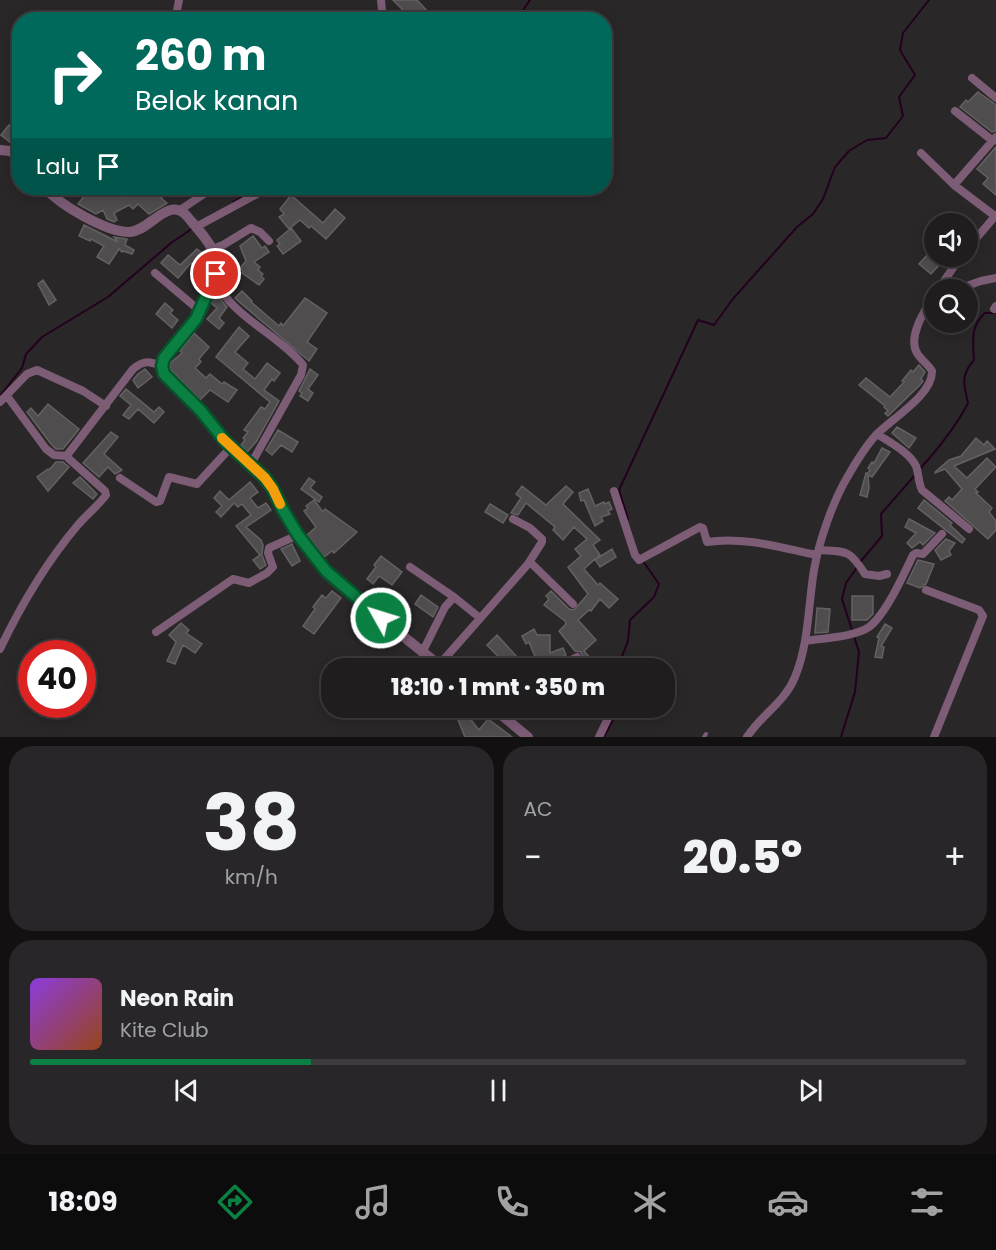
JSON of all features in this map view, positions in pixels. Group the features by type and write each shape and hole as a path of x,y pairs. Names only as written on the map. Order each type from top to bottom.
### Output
{"street":[{"path":"972,78 996,98"},
{"path":"954,185 994,139 955,111"},
{"path":"921,153 954,185 995,216 978,236"},
{"path":"53,195 69,209 128,232 137,231 169,211 180,210 202,195"},
{"path":"196,227 255,195"},
{"path":"180,210 212,249 218,263 214,280 194,323 166,354 162,366 167,379 273,489 298,535 326,571 429,658"},
{"path":"212,249 251,228 260,232 269,242"},
{"path":"155,273 200,311"},
{"path":"978,281 996,278"},
{"path":"214,280 234,305 303,365 301,375 251,464"},
{"path":"747,737 752,728 787,692 795,678 805,641 818,552 844,483 877,434 909,407 932,380 932,371 918,354 914,343 924,316"},
{"path":"67,456 133,369 150,361 162,366"},
{"path":"0,649 22,603 33,587 77,525 106,495 105,491 67,456 54,455 46,449 3,399 27,374 37,370 83,391 106,406"},
{"path":"877,434 910,458 917,469 922,490 969,529"},
{"path":"120,478 156,502 160,501 169,477 197,484 231,447"},
{"path":"614,491 635,555 639,560 700,527 703,528 707,542 718,539 818,552 847,552 855,558 865,574 879,576 886,574"},
{"path":"448,658 530,562 542,542 542,539 530,528 513,519"},
{"path":"805,641 842,635 870,626 900,582 913,555 923,554 942,534"},
{"path":"156,632 233,579 249,584 267,573 273,567 268,553 269,548 298,535"},
{"path":"530,562 573,604"},
{"path":"410,567 480,618"},
{"path":"926,590 979,610 983,616 934,737"},
{"path":"422,653 445,607 454,597"},
{"path":"505,718 528,737"},
{"path":"598,737 608,718"}],"building":[{"path":"393,0 417,0 428,12 402,12 404,11"},
{"path":"978,92 996,105 996,131 992,132 960,107"},
{"path":"9,125 12,127 11,143 1,135"},
{"path":"996,147 996,195 983,184 988,178 977,169"},
{"path":"85,195 119,195 121,197 123,195 164,195 161,198 167,203 149,214 138,204 133,209 129,205 114,213 117,220 114,222 107,219 103,210 96,214 78,204"},
{"path":"291,195 323,223 335,209 345,218 326,239 300,220 289,229 279,217 284,214 280,209"},
{"path":"84,225 118,242 114,237 127,239 125,245 134,250 132,254 119,249 109,264 97,257 104,246 79,236"},
{"path":"291,228 301,241 283,254 277,246 280,244 277,240"},
{"path":"253,236 262,248 265,246 269,252 254,262 263,274 261,276 264,279 259,285 242,273 240,268 246,261 240,246"},
{"path":"197,249 201,252 198,255 201,258 194,266 191,263 178,278 161,263 168,255 180,265"},
{"path":"924,258 924,267 937,267 931,274 919,264"},
{"path":"43,280 56,300 49,305 38,284"},
{"path":"242,291 251,302 279,326 281,323 283,326 305,298 327,313 307,342 317,349 309,361 235,298"},
{"path":"216,294 227,307 219,318 224,323 219,329 207,319 217,308 211,303"},
{"path":"165,303 173,310 170,313 178,320 172,328 156,314"},
{"path":"239,327 249,336 235,352 248,363 243,369 255,379 267,363 280,373 264,390 279,401 256,442 247,452 241,445 248,432 244,430 261,407 265,409 270,402 216,357"},
{"path":"194,333 209,347 195,368 206,378 210,374 222,384 224,382 237,390 228,402 210,390 200,400 170,369 170,363 182,353 180,351"},
{"path":"919,365 925,372 921,379 923,381 888,416 885,413 888,411 885,406 859,385 866,378 890,397 904,382 902,381 911,370 913,372"},
{"path":"145,369 152,377 138,388 133,380"},
{"path":"310,369 318,375 308,389 313,393 308,401 300,396 302,393 299,391"},
{"path":"126,389 154,412 159,407 164,412 154,423 138,409 129,419 123,415 131,405 120,396"},
{"path":"48,404 79,429 63,449 56,449 51,444 27,412 31,408 38,416"},
{"path":"897,427 916,438 909,448 892,433"},
{"path":"278,430 298,442 292,452 281,445 272,455 266,450"},
{"path":"111,432 118,437 104,454 122,470 115,474 108,467 99,477 83,463"},
{"path":"976,438 984,445 987,441 995,449 954,466 967,478 987,458 996,467 975,489 978,492 976,493 992,508 989,512 996,521 996,530 988,539 945,501 949,497 952,500 962,489 945,469 935,473 949,460 961,456"},
{"path":"882,448 890,452 872,477 868,475 867,497 860,495 866,473 870,470 868,468 872,462 874,463"},
{"path":"56,462 63,462 69,467 48,491 37,477 49,470"},
{"path":"80,477 97,494 93,499 73,483"},
{"path":"309,478 315,482 310,488 322,497 319,502 301,489"},
{"path":"250,482 258,492 250,498 258,508 266,503 271,510 246,527 261,540 263,545 262,555 266,565 260,569 253,560 260,555 236,526 251,515 242,504 238,507 234,503 221,517 216,512 222,506 214,498 220,491 229,500"},
{"path":"522,486 546,505 566,486 573,492 563,504 600,540 593,545 600,555 596,559 612,549 616,557 600,567 595,559 584,569 598,585 600,583 618,599 609,608 600,599 591,611 589,610 578,620 596,640 584,651 590,658 583,658 581,652 575,651 559,631 566,624 565,621 544,605 549,599 546,596 551,591 569,609 574,610 588,594 568,567 581,556 575,549 587,539 574,527 563,540 553,530 555,527 526,503 518,515 511,513 521,498 516,494"},
{"path":"588,489 595,506 609,502 612,509 608,511 610,514 601,517 603,521 595,526 579,493"},
{"path":"314,500 323,512 325,509 357,532 334,553 332,551 324,557 307,535 316,527 304,511 308,508 306,506"},
{"path":"924,500 952,523 950,525 965,539 962,543 918,508"},
{"path":"490,504 508,515 503,523 485,512"},
{"path":"909,519 935,533 923,545 920,542 912,548 907,543 916,533 905,527"},
{"path":"946,539 955,543 949,551 951,555 941,560 935,550"},
{"path":"292,544 300,561 292,566 281,549"},
{"path":"381,556 402,572 392,585 379,576 373,584 367,579"},
{"path":"918,560 934,564 926,584 920,588 907,583"},
{"path":"332,591 341,598 314,634 303,626 322,595 326,598"},
{"path":"421,595 438,607 433,617 415,604"},
{"path":"852,596 873,596 873,614 867,620 852,620"},
{"path":"817,608 830,609 828,632 815,633"},
{"path":"181,623 189,630 186,633 202,644 195,653 183,645 175,664 167,661 176,642 169,635"},
{"path":"885,624 892,628 881,646 884,647 882,658 875,657 879,638 877,637"},
{"path":"534,629 537,635 550,635 550,653 563,648 566,655 560,658 536,658 529,642 526,644 522,636"},
{"path":"497,635 518,658 499,658 487,645"},
{"path":"470,718 479,730 488,719 512,737 465,737 458,720"}],"waterway":[{"path":"522,12 530,0"},
{"path":"628,519 619,490 698,320 714,325 732,300 797,227 813,214 823,199 835,167 849,151 867,140 886,138 903,116 899,97 915,75 900,50 903,33 929,0"},
{"path":"233,202 246,195"},
{"path":"0,396 22,368 26,354 42,337 108,297 171,243 193,228"},
{"path":"919,470 946,438 968,403 964,380 974,360 975,329 985,313 996,313"},
{"path":"861,561 882,536 881,514 915,475"},
{"path":"621,658 628,641 630,620 654,597 659,584 643,561"},
{"path":"841,737 855,692 859,652 842,599 846,583 858,566"},
{"path":"604,737 614,718"}],"slow traffic":[{"path":"222,438 265,478 280,504"}],"route":[{"path":"216,274 191,327 166,354 162,366 164,374 201,411 225,441 265,478 298,535 326,571 381,618"}]}
